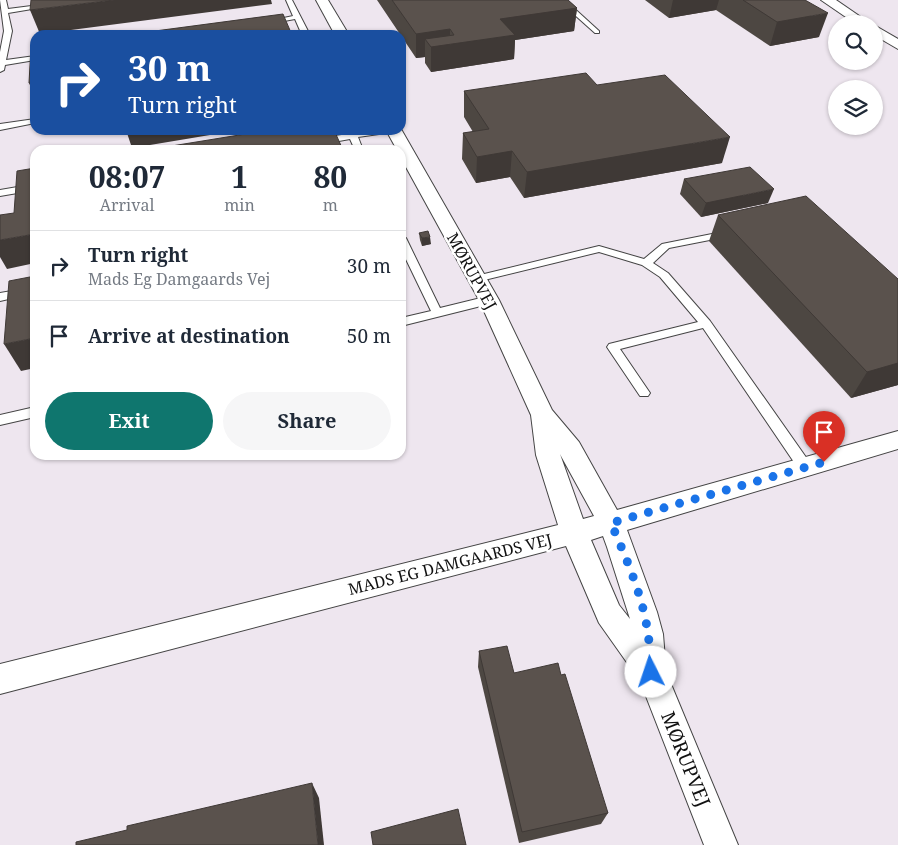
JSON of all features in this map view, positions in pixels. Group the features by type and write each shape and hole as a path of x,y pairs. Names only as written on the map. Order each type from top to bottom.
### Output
{"street":[{"path":"322,0 339,30"},
{"path":"827,0 851,15"},
{"path":"883,36 898,45"},
{"name":"MØRUPVEJ","path":"406,152 489,300 543,415 570,449 611,523 622,547 643,612 648,634 651,672"},
{"name":"MØRUPVEJ","path":"543,415 548,455 574,532 609,614 651,672 721,845"},
{"name":"MADS EG DAMGAARDS VEJ","path":"0,679 611,523 898,440"}],"lane":[{"path":"3,0 8,31 0,65 30,59"},
{"path":"289,0 304,30"},
{"path":"561,0 597,32"},
{"path":"5,11 53,5"},
{"path":"259,23 297,17"},
{"path":"0,126 30,122"},
{"path":"313,142 343,135"},
{"path":"0,193 30,188"},
{"path":"646,263 666,246 733,232"},
{"path":"406,248 437,313"},
{"path":"476,279 599,249 646,263 664,275 706,324 806,467"},
{"path":"0,298 30,291"},
{"path":"406,321 489,300"},
{"path":"644,393 613,347 706,324"},
{"path":"0,420 30,413"}],"shaded area":[{"path":"0,0 898,0 898,845 0,845"}],"building":[{"path":"31,0 114,0 30,10"},
{"path":"392,0 568,0 577,8 500,19 515,35 431,47 425,39 454,35 450,29 416,34"},
{"path":"743,0 805,0 828,13 777,22"},
{"path":"283,14 290,30 163,30"},
{"path":"586,73 597,85 665,75 730,137 527,172 512,151 477,157 463,133 489,129 464,91"},
{"path":"239,135 336,135 341,145 178,145"},
{"path":"750,167 774,189 706,203 684,179"},
{"path":"30,169 30,235 0,240 0,215 14,213 17,171"},
{"path":"806,196 898,279 898,363 867,372 718,215"},
{"path":"428,231 430,237 422,238 419,233"},
{"path":"30,277 30,339 4,344 9,281"},
{"path":"507,646 514,673 558,663 561,675 565,674 608,813 522,832 479,651"},
{"path":"312,783 318,845 76,845 76,842 127,830 127,826"},
{"path":"458,809 466,845 373,845 371,832"}],"route":[{"path":"651,672 648,634 643,612 622,547 611,523 824,462"}]}
